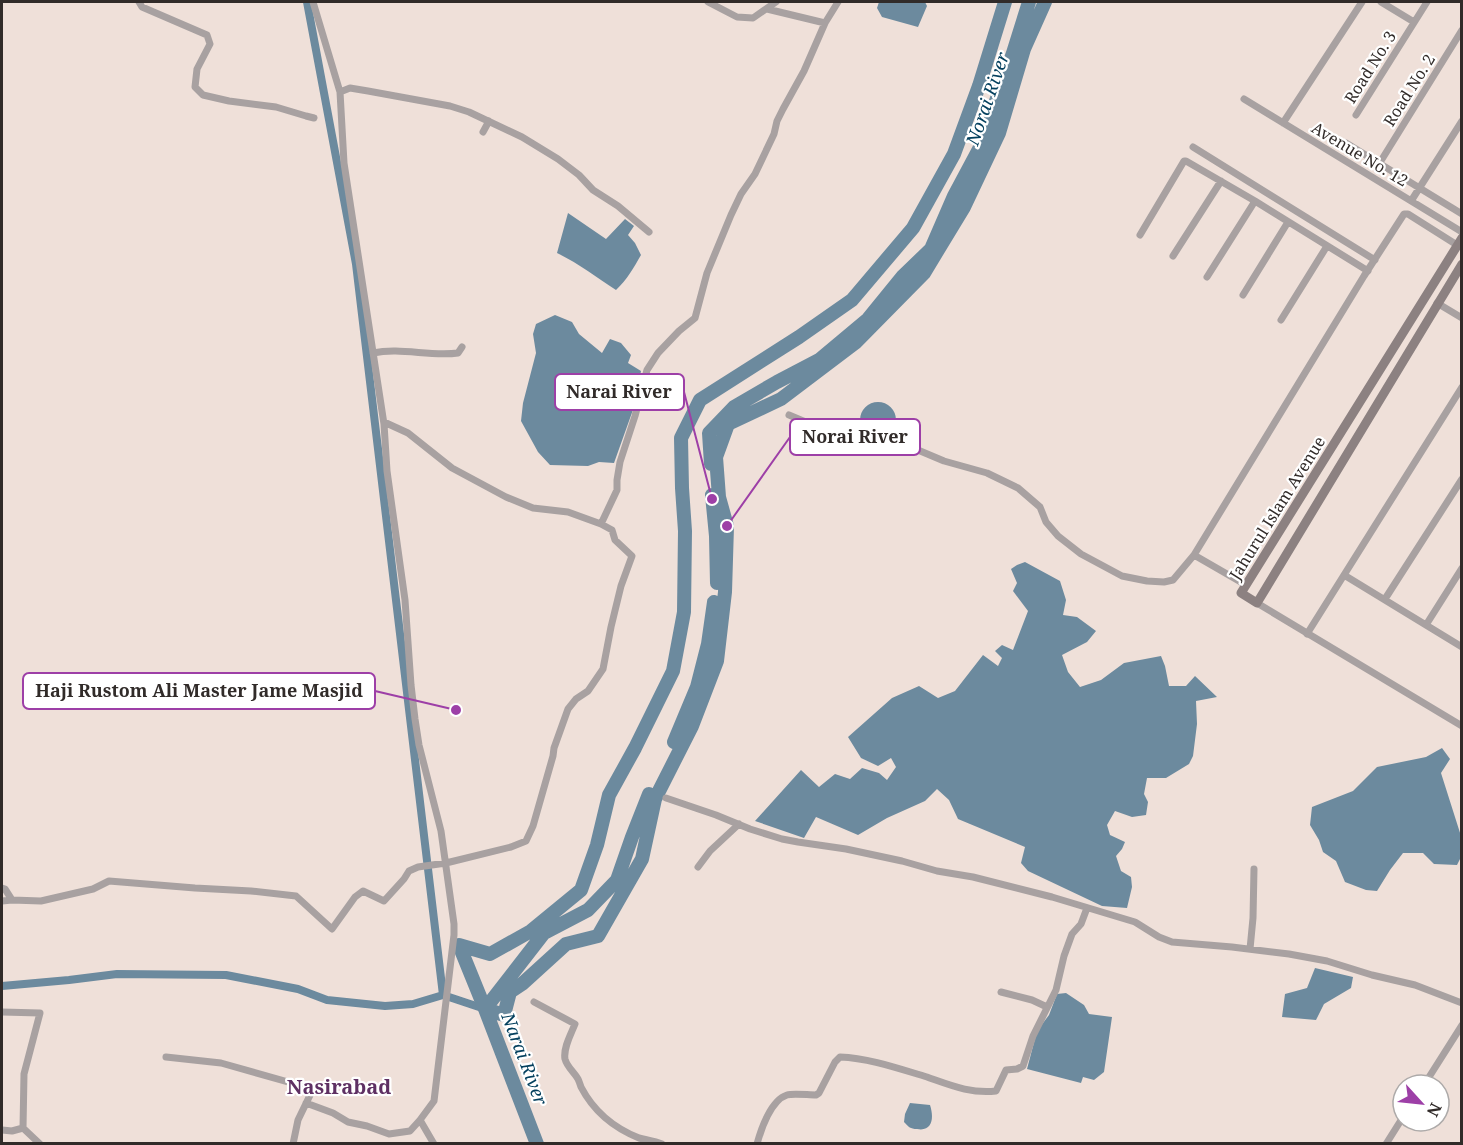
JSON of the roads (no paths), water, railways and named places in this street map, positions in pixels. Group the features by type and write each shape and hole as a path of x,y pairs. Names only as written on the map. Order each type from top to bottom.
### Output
{"street":[{"path":"139,2 142,7 207,35 210,44 197,69 195,87 203,95 276,107 314,118"},
{"path":"306,1103 333,1113 348,1122 389,1134 410,1131 420,1120 434,1101 454,935 441,831 419,745 415,720 405,600 387,471 384,422 344,163 340,92 313,2"},
{"path":"708,2 737,17 753,18 776,2"},
{"path":"601,524 617,490 620,462 647,370 658,353 695,318 704,281 718,242 741,194 755,174 774,134 777,121 804,71 825,23 838,2"},
{"path":"1283,123 1362,2"},
{"path":"1381,2 1414,22"},
{"name":"Road No. 3","path":"1356,116 1426,2"},
{"path":"767,9 825,23"},
{"name":"Road No. 2","path":"1379,164 1461,30"},
{"path":"340,92 350,88 450,106 470,112 522,137 558,159 579,175 593,190 618,206 649,232"},
{"name":"Avenue No. 12","path":"1244,99 1461,232"},
{"path":"483,132 489,121"},
{"path":"1413,201 1461,121"},
{"name":"Avenue No. 12","path":"1346,143 1461,214"},
{"path":"1193,147 1375,260"},
{"path":"1140,235 1184,162 1188,162 1368,271"},
{"path":"1173,256 1221,181"},
{"path":"1207,278 1255,201"},
{"path":"789,415 808,423 832,423 861,437 906,445 944,461 987,473 1018,488 1040,507 1046,522 1058,536 1081,554 1122,576 1147,581 1173,580 1194,555 1404,214 1459,242"},
{"path":"1243,295 1288,222"},
{"name":"Jahurul Islam Avenue","path":"1459,242 1241,593 1257,603 1461,264"},
{"path":"1281,320 1327,246"},
{"path":"1437,303 1461,318"},
{"path":"373,353 402,351 447,355 460,352 462,347"},
{"path":"1307,634 1461,387"},
{"path":"2,901 41,901 93,889 109,881 251,891 296,896 332,929 355,897 363,891 384,901 409,871 418,867 446,863 511,847 526,841 533,826 554,748 568,709 576,699 588,691 603,669 621,586 632,556 615,540 612,530 601,524 568,512 533,508 506,497 452,468 408,433 384,422"},
{"path":"1385,600 1461,479"},
{"path":"1194,555 1246,585"},
{"path":"1426,625 1461,568"},
{"path":"1344,575 1461,645"},
{"path":"1257,603 1461,726"},
{"path":"666,798 782,839 846,849 974,876 1052,897 1135,922 1172,942 1289,954 1327,961 1415,985 1461,1003"},
{"path":"698,867 710,851 739,824"},
{"path":"1250,950 1254,869"},
{"path":"2,888 12,900"},
{"path":"757,1143 768,1113 778,1101 786,1095 816,1095 819,1093 840,1057 888,1065 958,1089 979,1092 996,1091 1006,1070 1023,1066 1033,1036 1056,990 1072,934 1081,924 1087,908"},
{"path":"1001,992 1032,1000 1047,1007"},
{"path":"534,1002 575,1024 565,1058 581,1087 601,1115 608,1122 628,1133 642,1139 662,1143"},
{"path":"2,1012 40,1013 24,1074 23,1128 40,1143"},
{"path":"1431,1073 1461,1025"},
{"path":"166,1057 221,1063 313,1089 298,1120 293,1143"},
{"path":"420,1120 434,1143"},
{"path":"2,1130 12,1131 23,1128"}],"water":[{"path":"879,2 925,2 927,6 918,27 882,17 877,8"},
{"path":"568,213 606,239 625,219 634,226 628,235 641,255 627,278 616,290 557,253"},
{"path":"555,315 572,322 579,334 602,353 610,339 621,343 631,355 628,363 641,371 634,407 614,463 599,462 588,466 550,465 538,452 521,421 523,403 536,353 533,334 536,324"},
{"path":"878,402 891,407 896,420 891,433 878,438 865,433 860,420 865,407"},
{"path":"1025,562 1060,581 1066,600 1063,615 1077,617 1096,631 1087,642 1062,655 1068,672 1080,687 1101,680 1124,663 1161,656 1169,686 1186,686 1195,676 1217,697 1196,701 1197,724 1193,756 1189,764 1166,778 1147,778 1144,794 1148,802 1146,815 1132,817 1115,811 1107,825 1110,835 1125,842 1116,856 1121,871 1131,877 1132,887 1127,908 1102,906 1028,871 1021,863 1025,847 958,819 949,800 937,789 925,801 887,818 858,835 816,817 804,838 755,821 801,770 819,787 835,774 850,779 862,768 879,773 887,780 896,767 891,758 878,766 861,758 848,737 892,698 919,686 938,698 955,691 983,655 998,666 1002,658 995,651 1002,645 1013,650 1028,611 1013,591 1017,583 1011,569"},
{"path":"1442,748 1450,759 1441,773 1461,836 1461,857 1457,865 1434,864 1423,853 1403,853 1377,891 1366,890 1345,882 1336,861 1323,852 1310,825 1312,807 1353,791 1377,767 1426,757"},
{"path":"1315,968 1353,977 1351,988 1324,1004 1316,1020 1282,1017 1285,994 1307,988"},
{"path":"1066,993 1084,1005 1089,1014 1112,1017 1104,1072 1094,1080 1083,1077 1081,1083 1027,1069 1037,1031 1049,1015 1057,994"},
{"path":"910,1103 930,1105 932,1119 929,1126 913,1129 904,1122"}],"waterway":[{"path":"307,2 356,264 443,995"},
{"name":"Narai River","path":"1005,2 979,86 954,154 913,228 852,300 700,400 681,438 685,531 684,612 673,671 609,795 597,845 581,890 531,931 490,954 459,945 485,1009 504,1015 510,992 566,944 598,936 642,859 655,799 692,726 717,661 725,592 727,526 719,497 716,457 728,424 781,399 855,343 924,273 964,207 999,133 1024,49 1045,2"},
{"name":"Narai River","path":"711,464 709,433 734,407 819,360 868,319 903,276 931,249 954,196 985,138 1029,2"},
{"name":"Narai River","path":"712,495 717,583"},
{"name":"Narai River","path":"674,742 697,687 708,644 714,602"},
{"name":"Narai River","path":"537,1144 485,1009 544,933 588,910 617,880 649,794"},
{"path":"2,986 117,974 226,975 298,989 327,1000 385,1006 413,1004 443,995 485,1009"}],"place":[{"name":"Narai River","path":"712,499"},
{"name":"Norai River","path":"727,526"},
{"name":"Haji Rustom Ali Master Jame Masjid","path":"456,710"}],"district":[{"name":"Nasirabad","path":"339,1087"}]}
